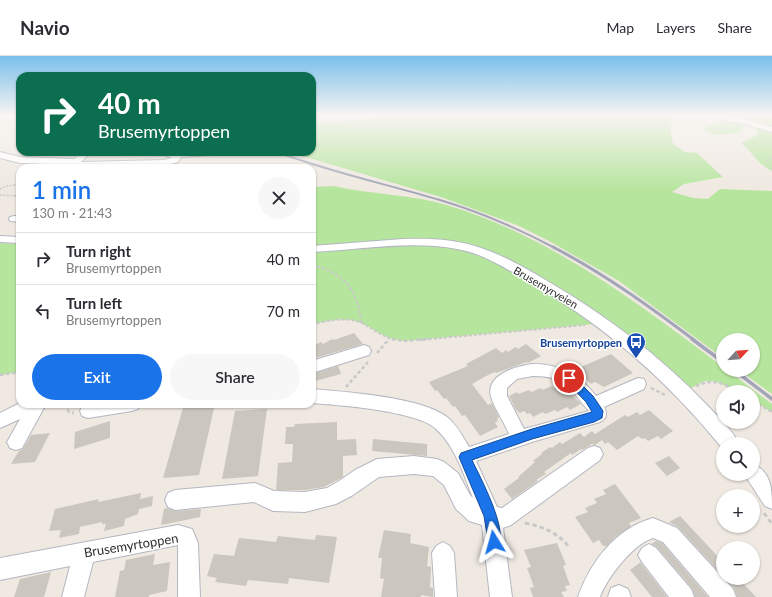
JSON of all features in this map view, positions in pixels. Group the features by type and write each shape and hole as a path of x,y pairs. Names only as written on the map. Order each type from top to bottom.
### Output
{"street":[{"path":"0,146 14,150"},
{"path":"0,156 20,160 76,162 82,156"},
{"path":"122,164 164,163 175,160 177,156"},
{"path":"0,239 16,240"},
{"name":"Brusemyrveien","path":"316,249 406,243 458,245 484,254 519,270 566,297 604,322 684,392 724,437"},
{"path":"316,366 364,351"},
{"path":"465,457 520,438 594,417 598,415 598,411 577,384 562,374 552,370 536,369 514,374 500,384 498,391 499,396 520,438"},
{"path":"594,405 638,384"},
{"path":"316,396 397,406 427,414 442,422 465,457 497,517 501,597"},
{"path":"0,421 25,408"},
{"path":"16,442 36,408"},
{"path":"88,411 107,408"},
{"path":"175,500 255,492 272,501 305,502 329,497 377,468 414,465 437,468 451,479 463,502 476,514 497,517 594,454"},
{"path":"759,481 772,499"},
{"path":"589,597 593,583 610,560 642,532 653,528 670,535 725,597"},
{"name":"Brusemyrtoppen","path":"5,571 85,552 178,535 184,536 188,543 189,597"},
{"path":"73,597 85,552"},
{"path":"443,553 446,597"},
{"path":"649,555 683,597"}],"path":[{"path":"772,158 766,161 772,170"},
{"path":"0,189 16,185"},
{"path":"0,194 16,196"},
{"path":"316,266 330,271 347,285 356,295 361,323"},
{"path":"316,323 342,320 361,323 389,339 404,341 604,322"},
{"path":"336,398 389,339"},
{"path":"0,376 16,373"},
{"path":"684,392 704,381 715,381 724,385"},
{"path":"638,384 646,386 671,398"},
{"path":"760,405 772,412"},
{"path":"497,517 552,530 563,538 569,547"}],"green space":[{"path":"316,141 672,141 673,144 685,152 697,153 723,177 684,184 672,192 693,198 708,199 720,189 772,191 772,394 749,377 760,377 760,333 716,333 716,353 619,281 549,241 517,225 441,197 303,156 316,156"},
{"path":"745,141 772,141 772,171 759,162 741,143"},
{"path":"334,186 436,202 488,219 524,236 593,274 659,319 716,362 716,377 736,377 747,385 724,385 715,381 704,381 684,392 595,324 404,341 387,337 355,321 343,319 316,323 316,187"},
{"path":"0,243 16,244 16,373 0,375"},
{"path":"760,395 772,404 772,412 760,405"}],"building":[{"path":"354,333 363,344 316,358 316,344 321,342 323,344 332,339 334,340"},
{"path":"526,344 541,356 528,363 527,362 490,374 472,384 488,405 492,403 499,417 497,419 498,421 495,423 498,427 480,436 465,415 462,416 455,406 453,407 446,398 444,399 437,390 435,391 429,382 468,366 466,364 496,348 502,353 506,350 508,352 516,347 518,349"},
{"path":"611,354 633,373 604,387 595,382 591,384 576,369"},
{"path":"338,366 341,374 316,381 316,373"},
{"path":"562,384 581,404 570,410 567,407 557,412 555,410 545,414 543,412 533,417 530,413 527,414 524,411 520,413 516,410 509,396 517,392 518,394 529,390 531,392 552,386 554,388"},
{"path":"183,408 214,408 199,475 163,478"},
{"path":"267,409 258,476 222,479 235,411"},
{"path":"649,410 673,431 661,439 658,436 648,441 645,438 642,439 638,436 617,450 608,442 605,444 602,440 595,445 592,444 582,450 581,449 572,455 571,453 544,472 546,474 536,480 538,481 512,499 504,489 519,478 518,477 535,462 533,461 542,454 541,453 550,447 552,448 560,442 562,444 580,433 584,437 592,431 595,434 625,415 628,417 637,412 640,415"},
{"path":"110,421 110,438 74,449 75,432"},
{"path":"337,422 337,440 356,439 357,455 343,456 343,477 324,487 305,490 276,490 278,463 292,462 293,444 285,444 286,427 294,427 295,424"},
{"path":"50,433 35,462 11,464 19,451 23,449 31,435"},
{"path":"373,439 427,444 427,456 372,451"},
{"path":"669,456 680,468 667,476 655,463"},
{"path":"615,484 641,518 629,523 631,526 615,537 607,546 603,546 599,540 593,543 575,517 588,512 585,508 597,503 594,499 606,494 603,490"},
{"path":"141,493 140,499 153,496 152,506 139,509 138,514 125,519 124,526 104,531 106,524 102,524 102,522 80,527 79,534 59,538 61,530 49,531 55,509 99,499 98,502"},
{"path":"167,508 175,511 201,509 200,517 161,525 164,509"},
{"path":"680,516 716,555 716,568 678,527 669,522"},
{"path":"384,530 411,534 410,543 429,547 427,566 431,567 430,587 433,588 433,597 421,595 421,597 381,597 384,579 380,578 382,558 378,558"},
{"path":"316,535 337,537 329,583 289,578 288,584 248,580 246,586 215,582 217,578 207,576 214,554 234,556 239,538 276,542 278,536 315,540"},
{"path":"656,541 662,543 708,597 695,597 692,588 657,547 651,544"},
{"path":"557,543 566,565 563,566 570,585 565,586 567,591 561,592 564,597 533,597 530,588 534,587 527,568 531,567 524,550"},
{"path":"155,554 153,565 170,562 167,591 149,595 149,597 115,597 120,571 124,570 126,560"},
{"path":"641,562 667,597 652,597 630,570"},
{"path":"51,572 44,597 14,597 20,579"},
{"path":"731,585 745,585 756,597 737,597"}],"railway":[{"path":"288,156 313,164"},
{"path":"316,165 420,194 470,210 499,221 553,247"},
{"path":"553,247 625,290 694,340"},
{"path":"692,339 716,357"},
{"path":"743,377 772,399"}],"place":[{"name":"Brusemyrtoppen","path":"636,359"}],"route":[{"path":"494,542 490,516 480,489 465,457 532,434 598,415 598,411 589,399 577,384 569,378"}]}
